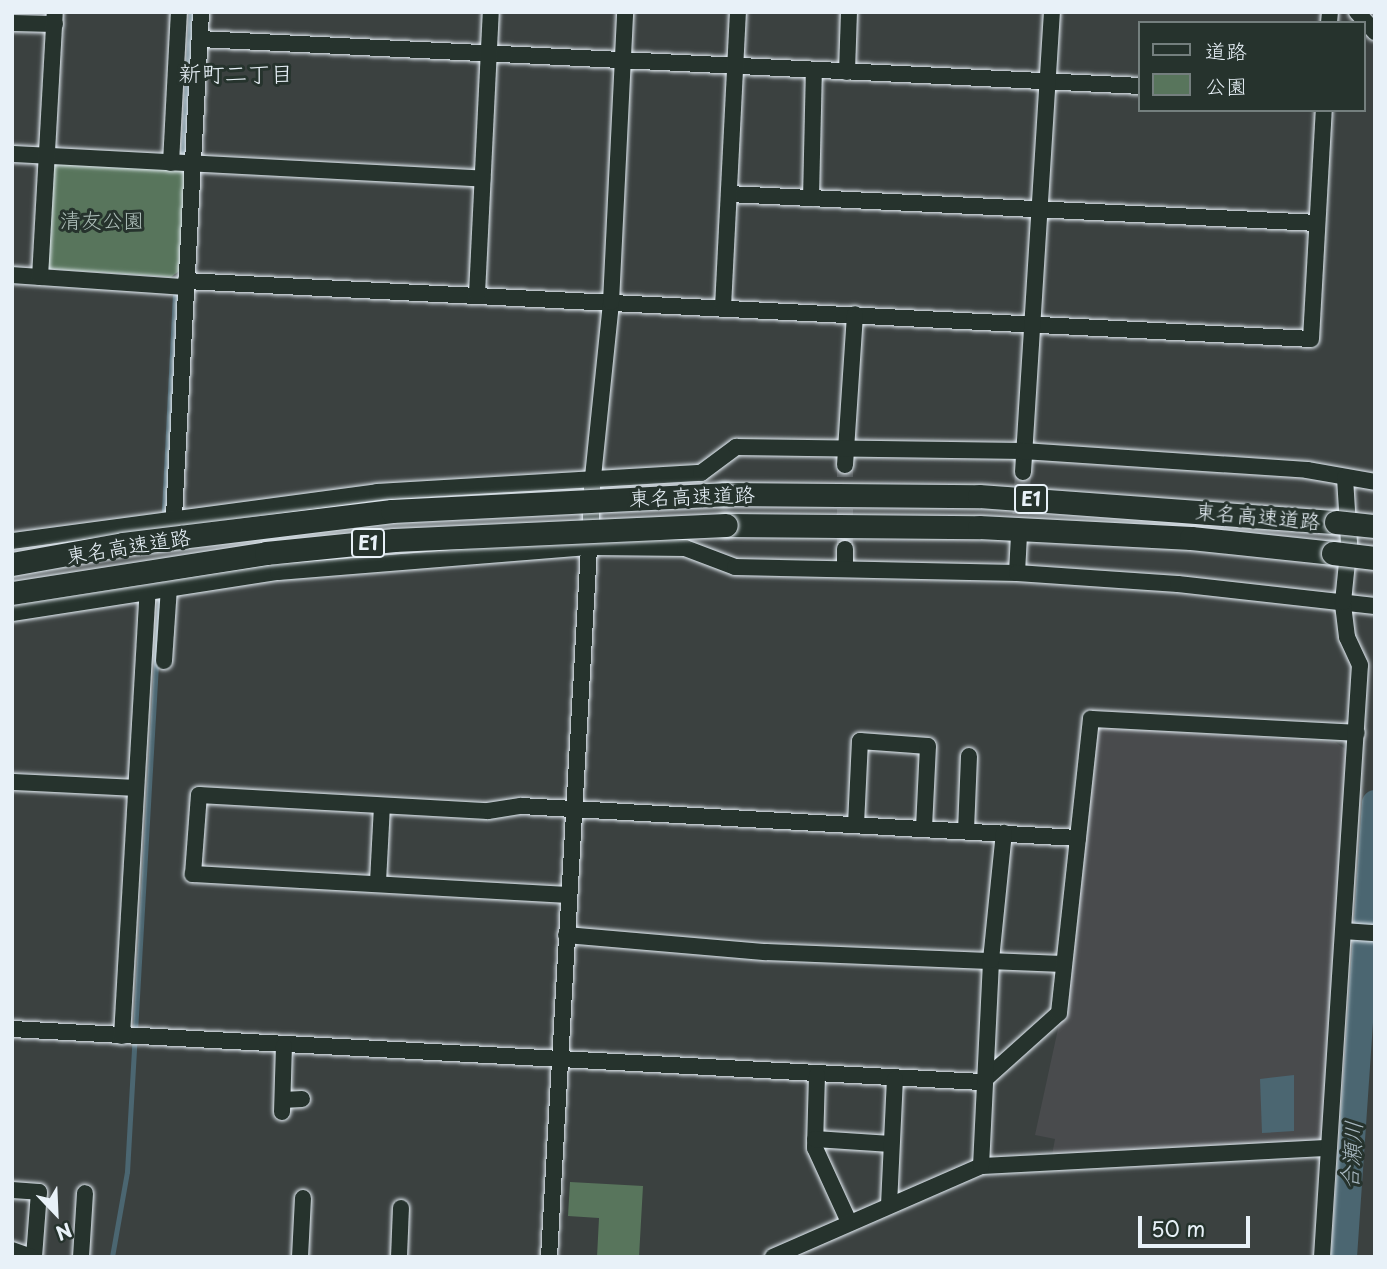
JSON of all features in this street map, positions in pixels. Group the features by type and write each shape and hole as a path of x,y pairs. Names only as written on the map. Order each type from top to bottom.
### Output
{"highway":[{"name":"東名高速道路","path":"12,564 123,544 392,511 725,494 979,496 1375,526"},
{"name":"東名高速道路","path":"12,593 266,553 394,540 726,525 979,527 1191,538 1375,558"}],"street":[{"path":"172,163 179,12"},
{"path":"174,516 201,12"},
{"path":"477,294 491,12"},
{"path":"549,1257 593,477 611,302 625,12"},
{"path":"723,307 738,12"},
{"path":"847,72 849,12"},
{"path":"1023,472 1042,209 1052,12"},
{"path":"12,23 55,18 40,276"},
{"path":"200,39 624,58 1138,86"},
{"path":"811,198 814,70"},
{"path":"12,275 477,294 1311,339 1324,112"},
{"path":"12,154 482,178"},
{"path":"729,194 1317,223"},
{"path":"845,465 845,446 850,432 855,314"},
{"path":"12,541 269,503 377,492 593,477 701,473 736,447 845,446 1023,451 1307,470 1370,481"},
{"path":"1322,1257 1360,665 1347,637 1343,602 1349,543 1345,477"},
{"path":"377,492 377,562"},
{"path":"269,503 278,572"},
{"path":"1017,573 1020,538"},
{"path":"12,613 148,589 278,572 591,547 685,548 735,567 1017,573 1375,606"},
{"path":"845,549 845,569"},
{"path":"164,661 169,587"},
{"path":"130,1036 134,788 148,589"},
{"path":"12,1029 559,1062 982,1082 1053,1023 1059,1013 1091,719 1357,733"},
{"path":"856,825 860,741 928,746 924,828"},
{"path":"966,831 968,756"},
{"path":"12,782 134,788"},
{"path":"569,895 378,882 193,874 199,795 382,806 575,811 924,828 1078,838"},
{"path":"378,882 382,806"},
{"path":"981,1166 982,1082 1004,833"},
{"path":"1344,931 1375,933"},
{"path":"566,935 766,952 1063,964"},
{"path":"285,1046 283,1106 302,1099"},
{"path":"817,1075 815,1139 849,1222"},
{"path":"889,1205 895,1079"},
{"path":"815,1139 891,1144"},
{"path":"773,1257 981,1166 1328,1148"},
{"path":"12,1190 39,1192 33,1257 12,1250"},
{"path":"81,1257 85,1193"},
{"path":"300,1257 303,1198"},
{"path":"399,1257 401,1208"}],"shaded area":[{"path":"1097,727 1335,742 1347,750 1326,1143 1052,1155 1055,1139 1035,1135 1061,1015"}],"green space":[{"name":"清友公園","path":"55,163 187,170 182,269 171,277 50,269 45,264 50,168"},
{"path":"570,1182 643,1186 639,1257 597,1257 599,1218 568,1216"}],"water":[{"path":"1294,1075 1294,1131 1262,1133 1260,1079"}],"waterway":[{"path":"183,154 191,12"},
{"path":"164,511 175,296"},
{"path":"112,1257 127,1172 160,595"},
{"name":"合瀬川","path":"1344,1257 1375,803"}],"tunnel":[{"path":"845,465 845,549"},
{"path":"1019,538 1023,472"}],"district":[{"name":"新町二丁目","path":"236,73"}]}
